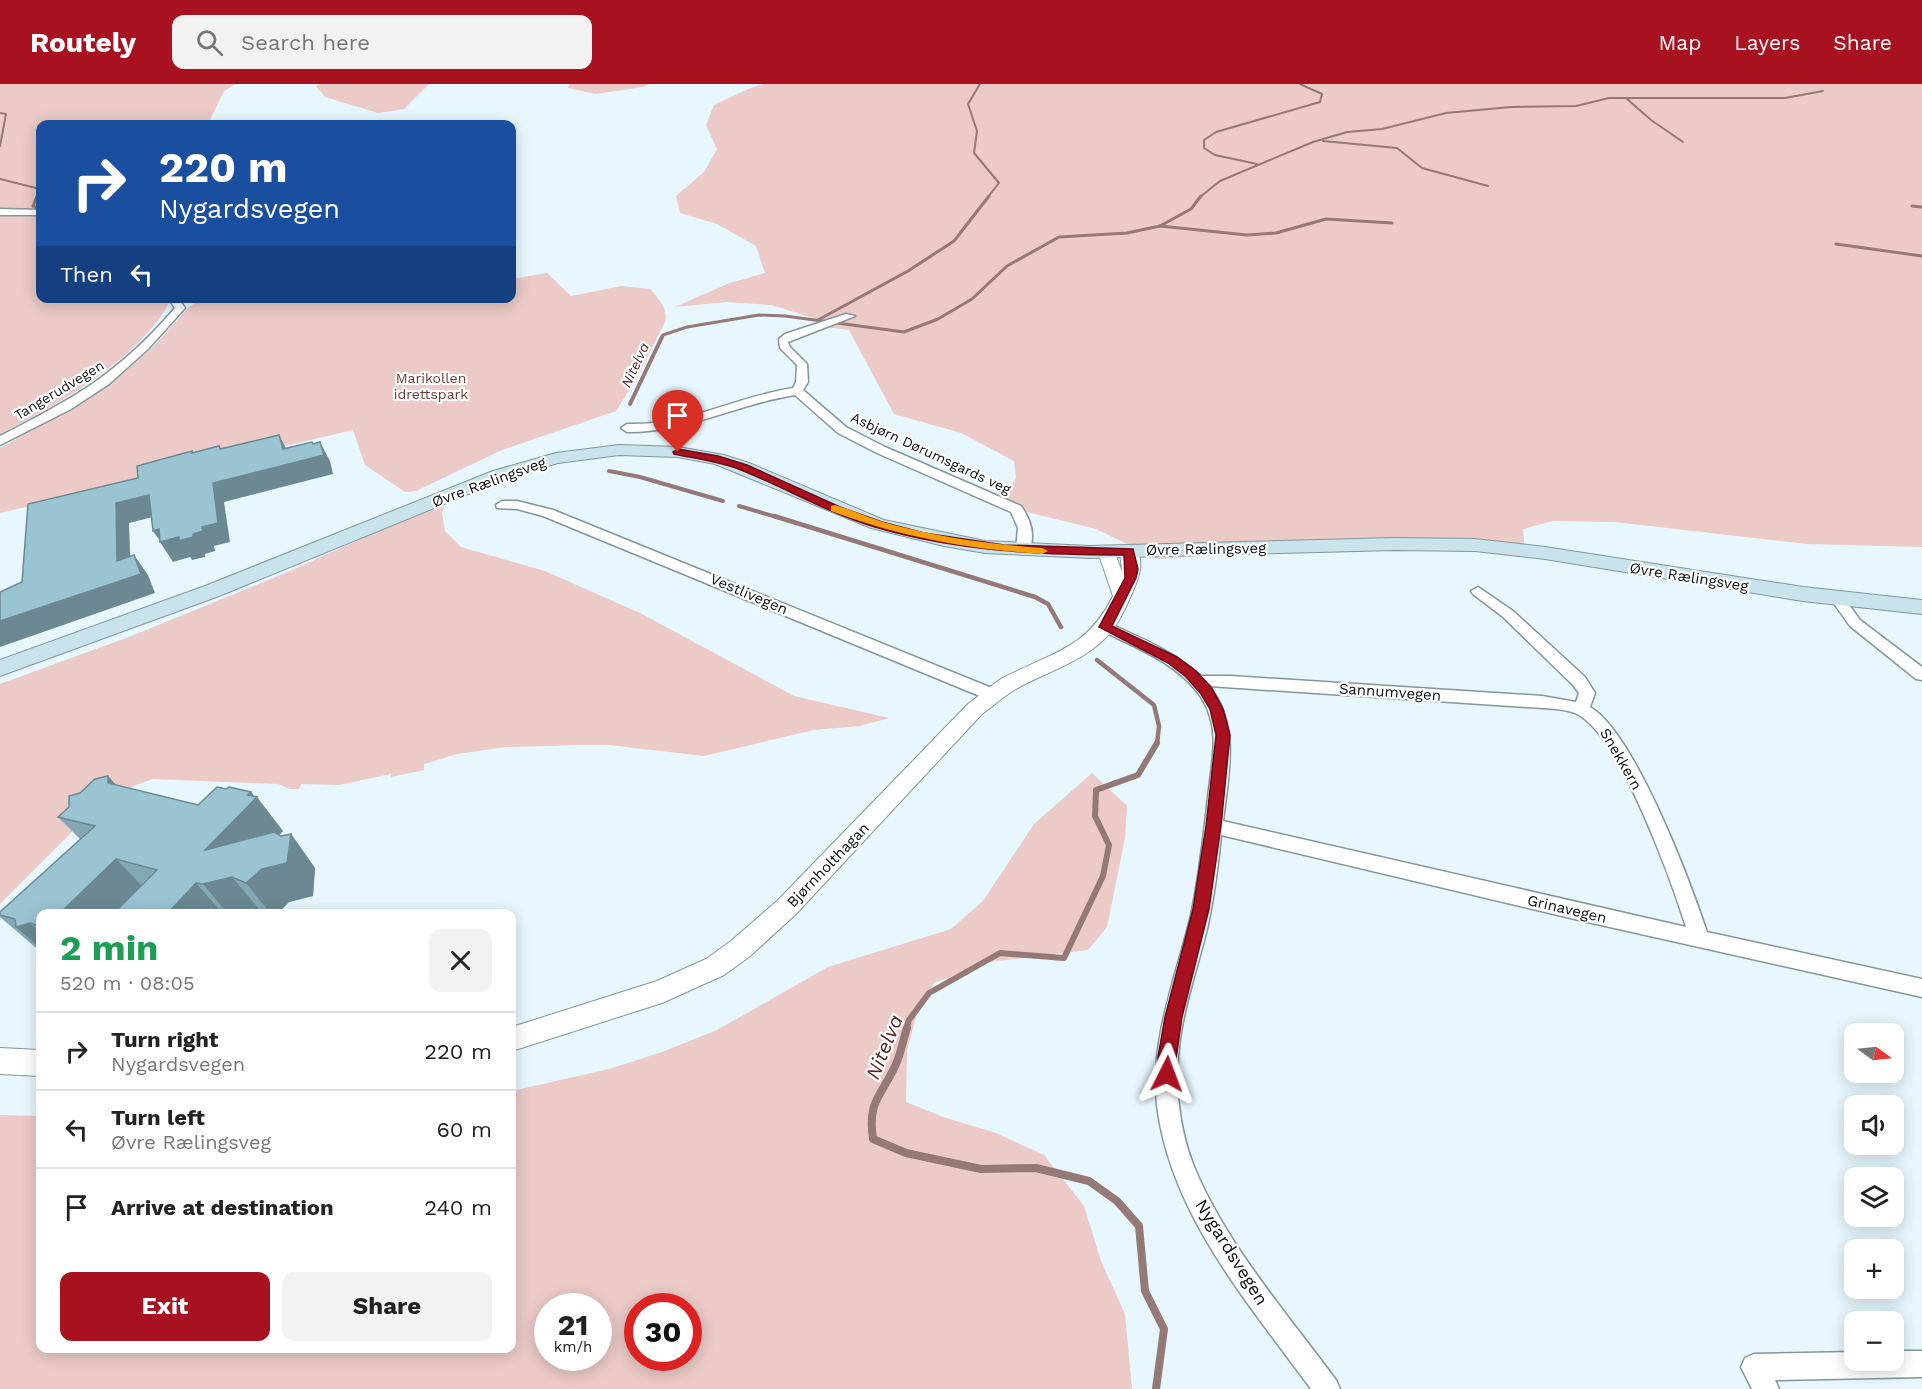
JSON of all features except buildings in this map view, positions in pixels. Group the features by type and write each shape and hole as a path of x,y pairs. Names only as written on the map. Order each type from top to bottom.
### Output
{"main road":[{"name":"Øvre Rælingsveg","path":"0,668 212,591 499,475 538,462 590,453 650,450 702,456 743,467 836,509 878,524 944,540 1023,550 1107,552 1394,544 1475,545 1525,550 1837,598 1922,608"}],"street":[{"path":"0,212 36,213"},
{"name":"Tangerudvegen","path":"0,441 106,382 147,347 177,303"},
{"path":"627,428 662,429 780,394 798,392 802,382 802,364 785,348 783,341 789,336 850,316"},
{"name":"Asbjørn Dørumsgards veg","path":"798,392 842,430 881,450 1016,509 1023,517 1026,526 1023,550"},
{"name":"Vestlivegen","path":"502,505 517,505 548,513 993,695"},
{"path":"1105,627 1130,578 1132,569 1129,551"},
{"path":"1107,552 1121,595"},
{"path":"1479,591 1508,614 1579,681 1587,693 1581,709"},
{"path":"1837,598 1855,623 1922,675"},
{"name":"Bjørnholthagan","path":"516,1038 662,991 706,971 740,949 787,907 946,737 993,695 1021,677 1073,653 1105,627"},
{"name":"Nygardsvegen","path":"1105,627 1172,660 1197,681 1217,709 1223,735 1214,826 1201,909 1174,1017 1167,1057 1167,1092 1179,1156 1196,1196 1245,1277 1327,1389"},
{"name":"Sannumvegen","path":"1197,681 1232,681 1542,702 1581,709"},
{"name":"Snekkern","path":"1581,709 1604,727 1623,757 1690,906 1699,938"},
{"name":"Grinavegen","path":"1214,826 1583,913 1922,988"},
{"path":"0,1061 36,1063"},
{"path":"1760,1378 1922,1364"}],"green space":[{"path":"0,84 235,84 224,91 210,120 36,120 36,303 169,303 141,340 120,360 46,410 0,434"},
{"path":"319,84 429,84 404,109 378,113 325,97 316,86"},
{"path":"569,84 649,84 643,87 596,94 568,88"},
{"path":"764,84 1922,84 1922,547 1807,544 1615,522 1553,521 1523,529 1525,553 1412,546 1349,552 1213,555 1158,559 1096,529 1007,507 997,500 1008,491 1016,478 1014,461 961,433 894,414 849,330 826,327 820,320 771,305 727,302 675,307 727,284 765,273 756,246 717,224 680,213 676,196 704,172 717,149 706,125 714,105"},
{"name":"Marikollen idrettspark","path":"547,273 571,296 621,286 650,289 657,296 665,312 665,322 638,376 616,411 502,450 416,491 405,492 365,465 353,430 0,513 0,448 17,439 13,437 121,375 154,346 195,303 516,303 516,278"},
{"path":"446,500 442,513 445,531 461,547 545,571 640,613 794,696 889,718 860,726 813,730 704,756 609,745 506,747 457,754 424,764 424,770 391,777 391,774 339,785 301,784 299,789 290,789 278,784 152,779 121,791 80,824 0,904 0,684 134,635 290,571"},
{"path":"1092,773 1127,806 1125,838 1107,927 1088,950 989,962 934,983 918,1010 907,1050 906,1102 943,1117 996,1133 1044,1155 1084,1206 1101,1261 1125,1314 1132,1389 0,1389 0,1115 36,1116 36,1353 516,1353 516,1090 609,1069 662,1052 717,1030 828,967 951,929 983,901 1034,824"}],"waterway":[{"path":"980,84 968,104 977,131 974,153 999,183 988,197"},
{"path":"1257,164 1215,155 1204,148 1204,140 1216,132 1320,102 1322,94 1300,84"},
{"path":"1626,98 1785,98 1823,91"},
{"path":"1201,197 1220,181 1313,142 1347,132 1382,129 1446,113 1511,107 1576,106 1609,98 1626,98"},
{"path":"1626,98 1651,120 1683,142"},
{"path":"0,113 6,114 0,146"},
{"path":"1323,141 1397,148 1422,168 1488,186"},
{"path":"0,179 36,188"},
{"path":"818,320 908,271 954,241 989,196"},
{"path":"1160,226 1191,209 1201,197"},
{"path":"36,198 33,206 36,207"},
{"path":"1912,206 1922,207"},
{"path":"1160,226 1247,235 1276,233 1326,219 1392,223"},
{"path":"662,337 687,327 759,315 785,316 904,332 938,319 972,299 1007,266 1059,237 1127,233 1160,226"},
{"path":"1836,244 1922,256"},
{"name":"Nitelva","path":"630,404 662,337"},
{"name":"Nitelva","path":"609,471 640,477 723,501"},
{"name":"Nitelva","path":"739,506 780,518"},
{"name":"Nitelva","path":"774,516 1035,597 1048,604 1061,627"},
{"name":"Nitelva","path":"1097,660 1154,705 1159,726 1157,744"},
{"name":"Nitelva","path":"906,1029 909,1020 929,993 1000,953 1064,958 1103,876 1109,845 1095,816 1096,790 1138,775 1157,743"},
{"name":"Nitelva","path":"907,1028 896,1064 874,1107 873,1139 906,1153 981,1169 1036,1168 1089,1181 1117,1201 1139,1226 1145,1291 1164,1329 1156,1389"}],"slow traffic":[{"path":"835,508 878,524 944,540 985,547 1042,551"}],"route":[{"path":"678,452 718,459 743,467 836,509 878,524 923,536 1004,549 1066,552 1129,551 1132,569 1130,578 1105,627 1172,660 1191,674 1206,691 1217,709 1223,735 1214,826 1201,909 1174,1017 1167,1057 1167,1074"}]}
